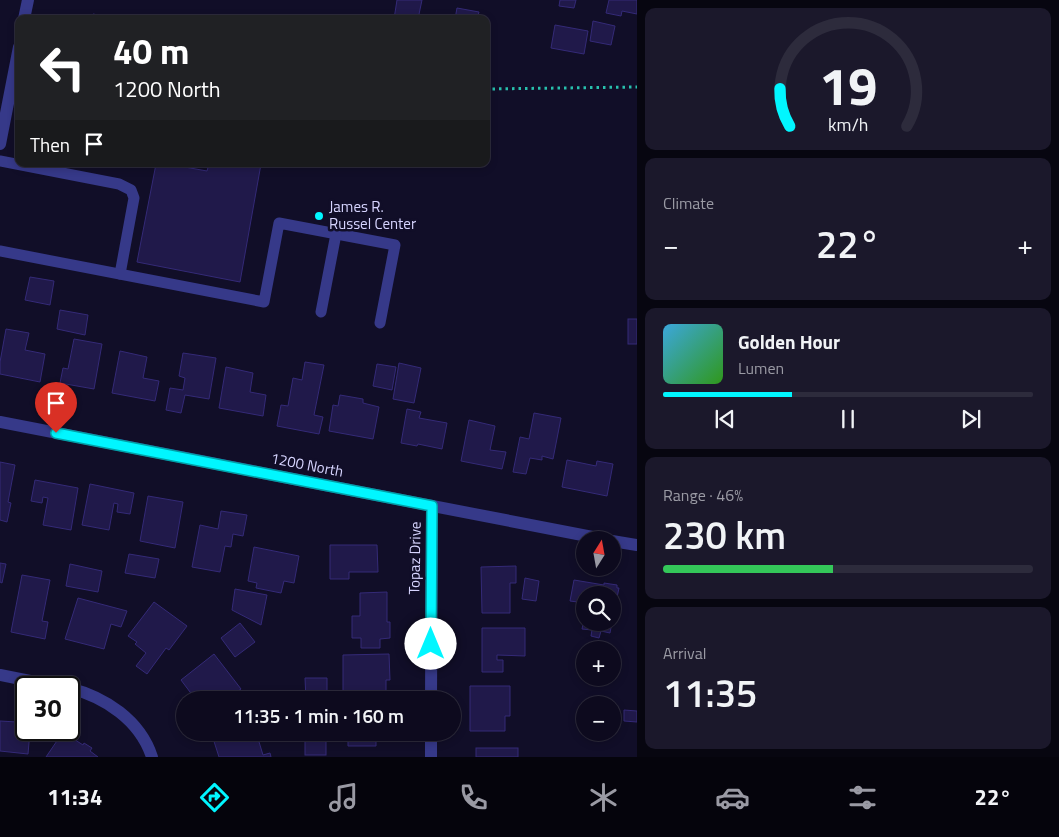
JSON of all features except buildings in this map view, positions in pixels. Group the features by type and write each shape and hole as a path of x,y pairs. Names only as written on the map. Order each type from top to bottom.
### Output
{"street":[{"path":"25,15 28,0"},
{"path":"0,144 15,67"},
{"name":"1200 North","path":"0,422 576,534"},
{"name":"Topaz Drive","path":"431,691 432,506"},
{"path":"621,542 636,545"},
{"path":"0,675 15,678"},
{"path":"80,691 106,702 122,713 143,738 152,757"},
{"path":"431,741 431,757"}],"lane":[{"path":"0,161 15,164"},
{"path":"31,167 119,184 131,190 134,198 120,274"},
{"path":"0,251 264,302 279,223 395,246 380,323"},
{"path":"321,312 336,234"}],"path":[{"path":"490,89 636,87"}],"place":[{"name":"James R. Russel Center","path":"319,216"}],"route":[{"path":"56,433 432,506 431,644"}]}
